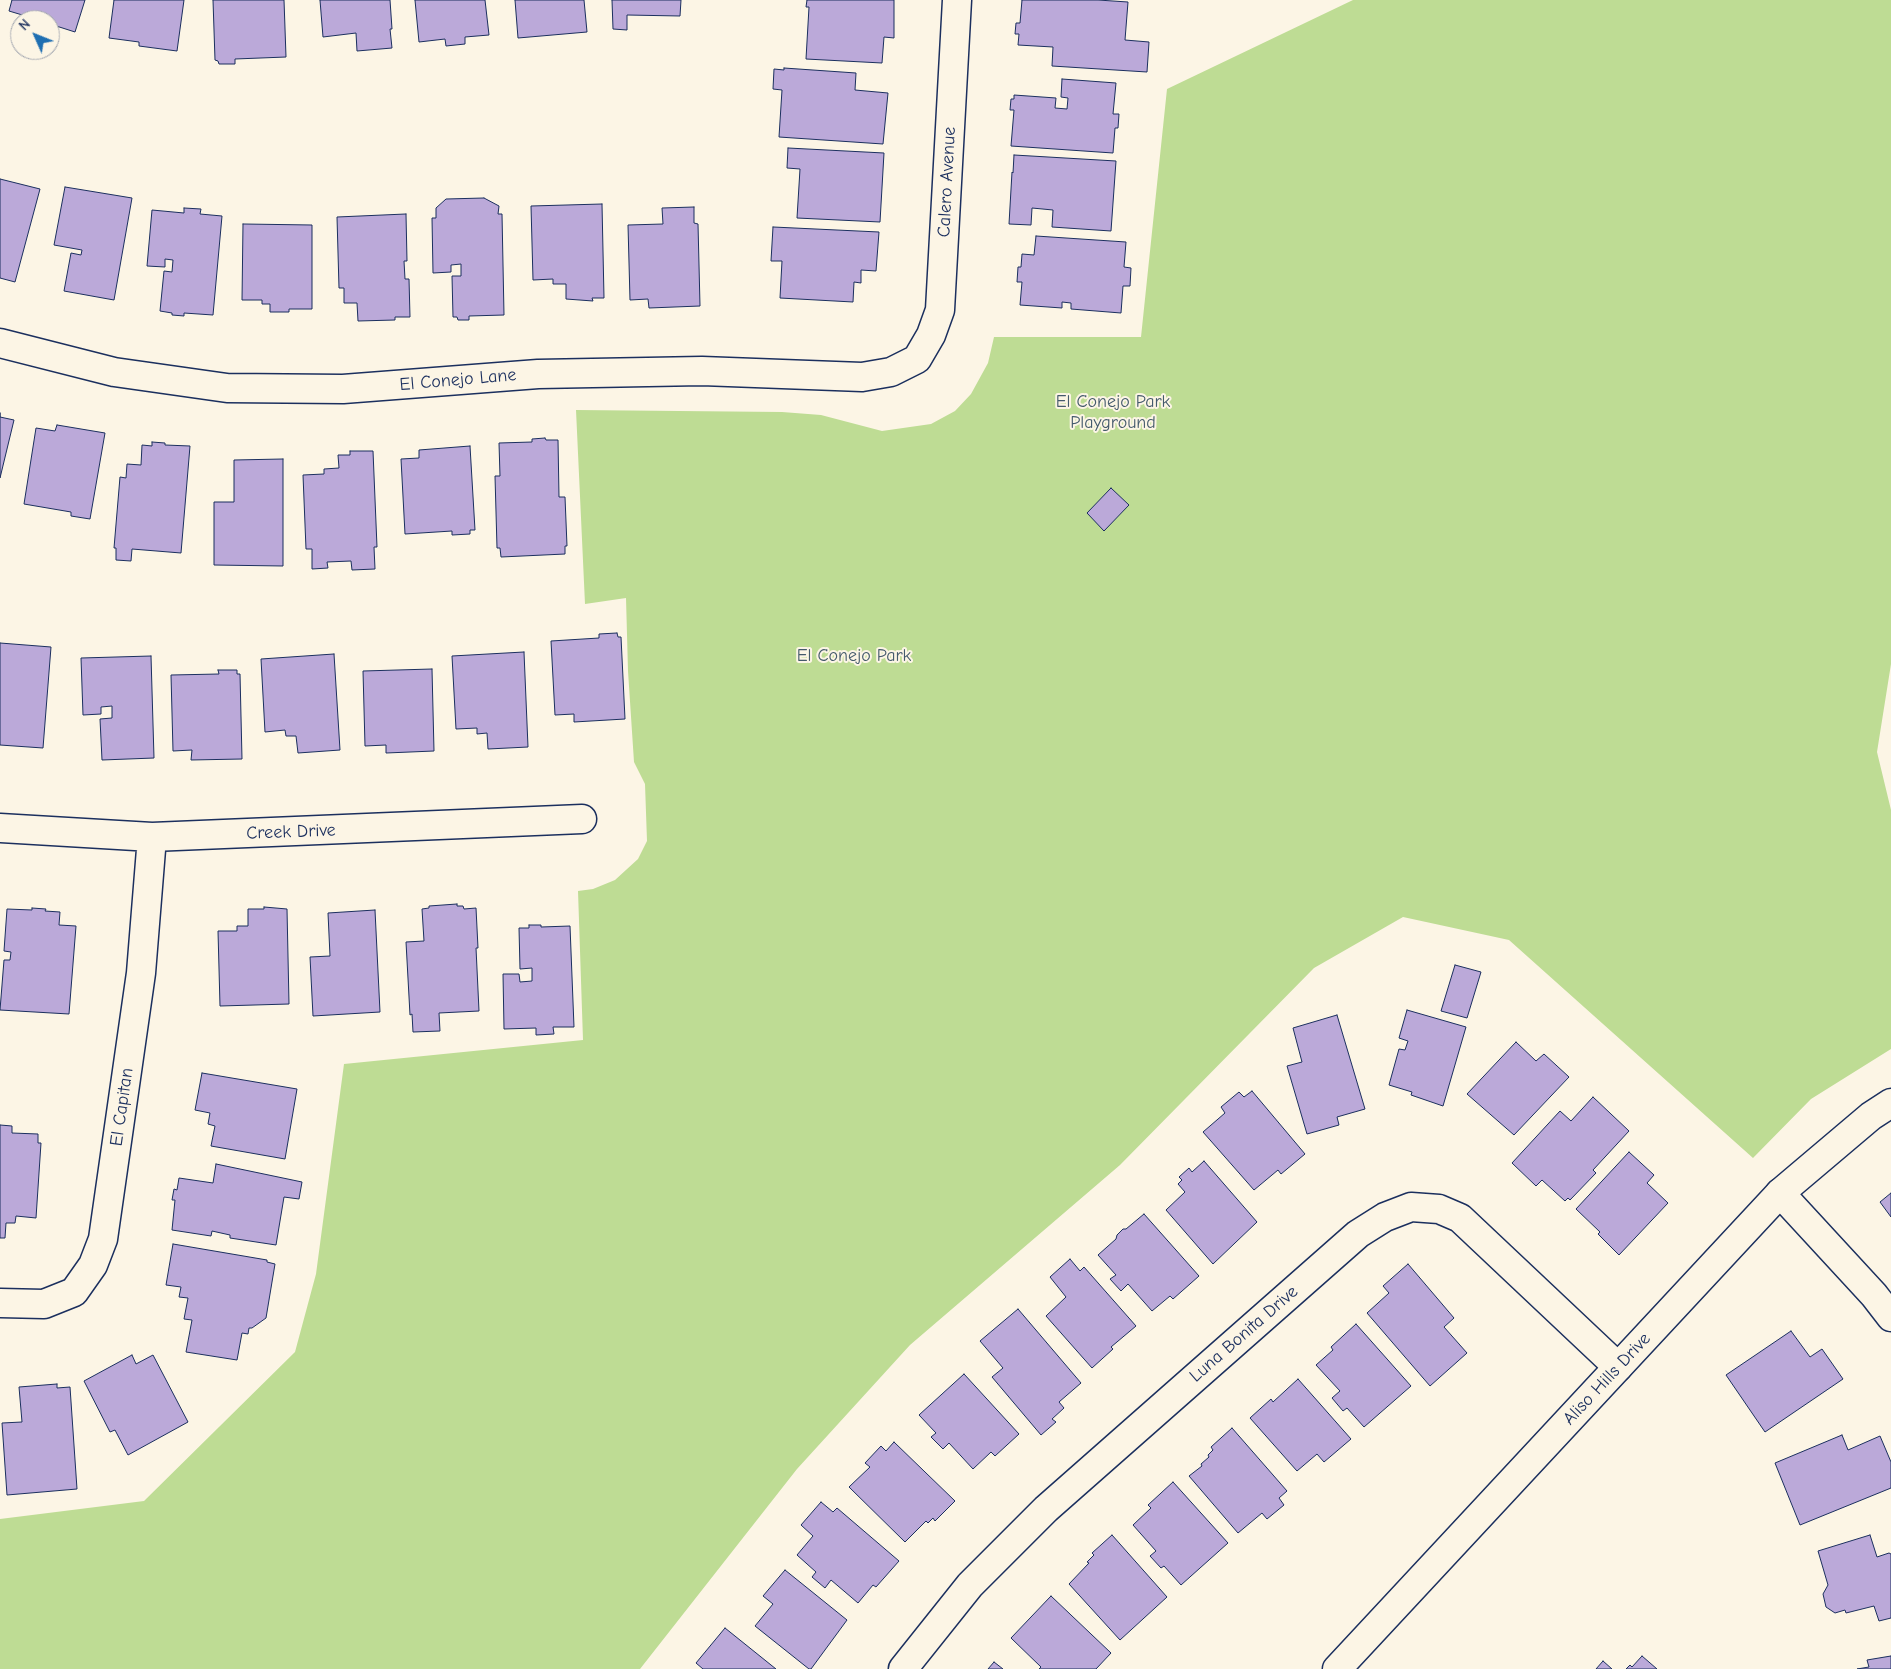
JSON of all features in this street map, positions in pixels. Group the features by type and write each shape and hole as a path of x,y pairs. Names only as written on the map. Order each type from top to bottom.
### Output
{"street":[{"name":"Calero Avenue","path":"917,358 931,335 940,310 957,0"},
{"name":"El Conejo Lane","path":"0,344 114,372 227,388 342,389 547,374 702,371 862,377 891,372 917,358"},
{"name":"Creek Drive","path":"0,828 152,837 582,820"},
{"name":"El Capitan","path":"0,1303 44,1304 74,1292 94,1265 103,1239 141,973 152,837"},
{"name":"Aliso Hills Drive","path":"1336,1669 1780,1193 1871,1116 1891,1103"},
{"path":"1780,1193 1874,1295 1891,1317"},
{"name":"Luna Bonita Drive","path":"903,1669 970,1585 1046,1508 1358,1234 1385,1217 1411,1208 1439,1209 1460,1218 1618,1367"}],"green space":[{"path":"1353,0 1891,0 1891,664 1877,752 1891,810 1891,1049 1811,1099 1753,1158 1509,940 1403,917 1314,968 1120,1165 910,1345 797,1469 640,1669 0,1669 0,1519 144,1501 295,1352 316,1274 344,1064 583,1040 578,891 593,889 615,880 638,859 647,841 645,784 634,762 628,671 626,598 585,604 576,410 782,412 821,415 882,431 931,424 955,411 971,394 988,363 994,337 1141,337 1167,89"}],"building":[{"path":"12,0 85,0 75,32 60,27 60,10 9,11"},
{"path":"114,0 184,0 177,51 139,46 139,42 109,38"},
{"path":"213,0 284,0 286,57 235,59 235,64 219,64 215,60"},
{"path":"320,0 390,0 392,48 357,51 356,33 323,37"},
{"path":"415,0 485,0 489,35 465,37 465,44 446,46 445,39 419,42"},
{"path":"515,0 584,0 587,32 518,38"},
{"path":"612,0 681,0 680,16 627,15 627,30 613,29"},
{"path":"807,0 894,0 894,38 884,37 882,63 806,59 809,7 806,7"},
{"path":"1022,0 1128,2 1125,40 1149,42 1147,72 1052,66 1053,47 1018,45 1019,34 1015,34 1016,23 1020,23"},
{"path":"784,68 856,73 855,90 888,93 883,144 779,137 782,90 773,89 774,69 784,70"},
{"path":"1062,79 1116,83 1113,114 1119,114 1118,128 1115,128 1113,153 1011,146 1014,110 1010,110 1011,99 1014,99 1014,95 1056,98 1055,108 1067,109 1068,98 1061,97"},
{"path":"788,148 884,153 880,222 797,218 800,169 787,168"},
{"path":"1014,155 1116,161 1111,231 1052,227 1053,210 1032,208 1031,225 1009,224"},
{"path":"0,179 40,189 15,282 0,278"},
{"path":"65,187 132,198 114,300 64,291 71,253 81,255 82,250 54,245"},
{"path":"484,198 499,206 498,214 502,214 504,315 469,316 469,320 458,320 457,317 453,317 452,276 461,276 461,264 451,265 451,272 433,273 432,218 436,218 436,208 446,199"},
{"path":"602,204 604,298 592,298 593,301 566,299 566,284 553,284 553,279 533,280 531,206"},
{"path":"694,207 694,223 698,224 700,306 649,308 648,299 630,300 628,225 663,224 662,208"},
{"path":"184,208 201,209 200,214 222,216 213,315 184,313 184,316 160,311 164,271 172,272 173,260 165,259 165,267 147,266 152,210 184,213"},
{"path":"406,214 407,261 404,261 405,279 409,279 410,317 395,317 395,320 358,321 357,303 344,303 344,288 339,288 337,217"},
{"path":"243,224 312,225 312,309 289,309 289,312 270,312 270,304 262,304 262,300 242,300"},
{"path":"773,227 879,232 876,271 861,270 861,283 854,282 853,302 780,298 782,261 771,261"},
{"path":"1036,236 1126,242 1124,267 1131,268 1130,286 1123,286 1121,313 1071,309 1071,303 1062,302 1062,308 1020,305 1022,282 1017,282 1018,267 1021,267 1022,254 1034,255"},
{"path":"0,417 14,420 0,478"},
{"path":"57,425 105,433 90,519 71,516 71,512 24,504 36,428 55,431"},
{"path":"545,438 546,440 558,440 559,497 565,497 567,546 565,546 565,554 501,557 500,548 497,548 495,476 500,476 499,443 532,442 532,439"},
{"path":"152,442 165,443 165,445 190,446 181,553 132,549 131,561 116,560 116,548 114,548 120,477 126,478 127,464 141,465 142,445 152,446"},
{"path":"470,446 475,530 470,530 470,534 452,535 452,531 405,534 401,459 419,458 419,450"},
{"path":"350,451 373,451 377,547 374,547 375,569 352,570 351,561 327,562 328,568 312,569 312,549 306,549 303,475 324,474 324,469 339,468 338,455 350,455"},
{"path":"283,459 283,566 214,565 214,502 234,502 234,460"},
{"path":"1111,488 1129,505 1104,531 1087,513"},
{"path":"617,633 618,637 621,637 625,719 574,722 574,714 555,715 551,641 599,638 599,634"},
{"path":"0,643 51,647 43,748 0,745"},
{"path":"524,652 528,747 488,749 487,733 477,734 477,728 456,729 452,656"},
{"path":"334,654 340,750 298,753 296,736 286,736 285,730 265,732 261,659"},
{"path":"151,656 154,758 102,760 100,719 112,718 112,706 101,707 101,714 83,715 81,658"},
{"path":"432,669 434,751 386,753 386,745 365,746 363,671"},
{"path":"218,670 237,670 237,674 240,674 242,759 191,760 192,750 173,751 171,675 219,674"},
{"path":"457,904 457,906 463,906 464,909 476,908 479,1011 439,1013 440,1031 413,1032 412,1014 410,1015 406,942 424,941 422,909 429,908 429,906"},
{"path":"264,907 287,909 289,1004 220,1006 218,931 237,931 237,926 248,926 248,909 264,909"},
{"path":"32,908 60,912 59,925 76,926 69,1014 0,1010 4,960 10,960 11,952 4,951 7,909 32,910"},
{"path":"375,910 380,1012 313,1016 310,957 330,956 328,913"},
{"path":"529,925 541,925 541,927 570,926 574,1027 553,1027 554,1034 536,1035 536,1028 504,1029 503,974 519,974 520,982 532,981 532,968 520,969 519,928 529,928"},
{"path":"1455,965 1481,972 1467,1018 1441,1011"},
{"path":"1407,1010 1466,1027 1443,1106 1411,1095 1412,1092 1389,1085 1399,1049 1405,1050 1408,1041 1399,1038"},
{"path":"1337,1015 1365,1109 1337,1117 1339,1125 1307,1134 1287,1066 1302,1062 1293,1028"},
{"path":"1516,1042 1536,1061 1544,1054 1569,1077 1514,1135 1467,1094"},
{"path":"202,1073 297,1089 285,1159 211,1146 215,1126 208,1124 210,1113 195,1110"},
{"path":"1252,1091 1305,1154 1281,1174 1278,1170 1254,1190 1203,1132 1225,1113 1221,1107 1239,1092 1244,1097"},
{"path":"1593,1097 1629,1131 1593,1170 1596,1173 1570,1200 1568,1198 1565,1201 1542,1180 1536,1186 1512,1163 1560,1111 1571,1121"},
{"path":"0,1125 12,1126 12,1133 38,1134 38,1143 41,1143 36,1218 16,1216 15,1223 6,1223 5,1238 0,1238"},
{"path":"1629,1152 1654,1175 1647,1183 1668,1203 1619,1255 1598,1234 1600,1232 1576,1209"},
{"path":"1204,1161 1257,1222 1213,1264 1166,1210 1185,1192 1178,1184 1182,1180 1179,1177 1189,1168 1192,1172"},
{"path":"216,1164 302,1182 299,1199 284,1197 276,1245 230,1238 230,1235 212,1231 211,1236 172,1230 175,1200 172,1200 174,1189 177,1190 179,1178 213,1183"},
{"path":"1891,1193 1891,1217 1880,1202"},
{"path":"1144,1214 1199,1276 1173,1299 1170,1296 1152,1311 1128,1284 1121,1291 1110,1279 1116,1275 1098,1255 1116,1239 1123,1229 1126,1229"},
{"path":"173,1244 267,1260 267,1262 275,1264 266,1318 252,1328 249,1328 248,1334 242,1333 237,1360 186,1352 192,1320 184,1319 188,1298 179,1297 181,1287 166,1285"},
{"path":"1070,1259 1080,1271 1084,1267 1136,1326 1111,1347 1113,1349 1092,1368 1046,1316 1066,1297 1050,1277"},
{"path":"1408,1264 1454,1318 1444,1327 1467,1353 1430,1386 1367,1313 1389,1293 1383,1286"},
{"path":"1018,1309 1081,1383 1059,1402 1064,1408 1052,1419 1056,1422 1041,1435 992,1377 1003,1368 980,1341"},
{"path":"1356,1324 1411,1386 1364,1427 1347,1408 1343,1411 1332,1398 1340,1391 1316,1365 1333,1350 1331,1347"},
{"path":"1791,1331 1810,1357 1822,1349 1843,1379 1765,1432 1726,1375"},
{"path":"132,1355 136,1364 153,1355 188,1422 128,1455 115,1430 110,1432 84,1381"},
{"path":"964,1374 1019,1434 995,1456 991,1452 973,1469 949,1443 943,1449 931,1437 936,1433 919,1415"},
{"path":"1298,1379 1351,1439 1324,1462 1317,1454 1297,1471 1250,1418 1271,1399 1273,1402"},
{"path":"57,1384 57,1388 70,1387 77,1489 7,1495 2,1423 22,1422 19,1387"},
{"path":"1232,1428 1287,1491 1279,1498 1284,1505 1267,1519 1262,1513 1238,1533 1189,1476 1202,1466 1201,1464 1209,1457 1208,1455 1213,1450 1211,1447"},
{"path":"1842,1435 1848,1450 1880,1436 1891,1462 1891,1488 1800,1525 1775,1463"},
{"path":"894,1442 955,1501 935,1521 933,1518 928,1523 926,1521 905,1542 849,1487 870,1467 865,1463 881,1446 886,1451"},
{"path":"1173,1482 1228,1543 1181,1585 1164,1566 1161,1568 1150,1556 1156,1551 1133,1525 1151,1508 1148,1505"},
{"path":"821,1502 833,1512 837,1508 899,1561 876,1587 873,1585 858,1603 831,1580 825,1588 812,1577 816,1572 797,1555 813,1536 801,1525"},
{"path":"1112,1535 1167,1597 1120,1640 1069,1584 1089,1563 1087,1562 1094,1555 1092,1553"},
{"path":"1870,1535 1877,1557 1891,1554 1891,1618 1879,1621 1874,1606 1846,1613 1845,1610 1835,1613 1826,1607 1823,1594 1828,1585 1818,1551"},
{"path":"785,1570 847,1620 811,1669 755,1626 773,1604 763,1596"},
{"path":"1051,1596 1111,1653 1096,1669 1039,1669 1041,1667 1011,1638"},
{"path":"725,1628 776,1669 703,1669 696,1663"},
{"path":"1642,1656 1657,1669 1626,1669 1630,1665 1632,1667"},
{"path":"1891,1656 1891,1669 1857,1669 1869,1667 1867,1660"},
{"path":"1603,1661 1612,1669 1596,1669"},
{"path":"994,1662 1003,1669 988,1669"}],"park label":[{"name":"El Conejo Park Playground","path":"1113,412"},
{"name":"El Conejo Park","path":"854,656"}]}
